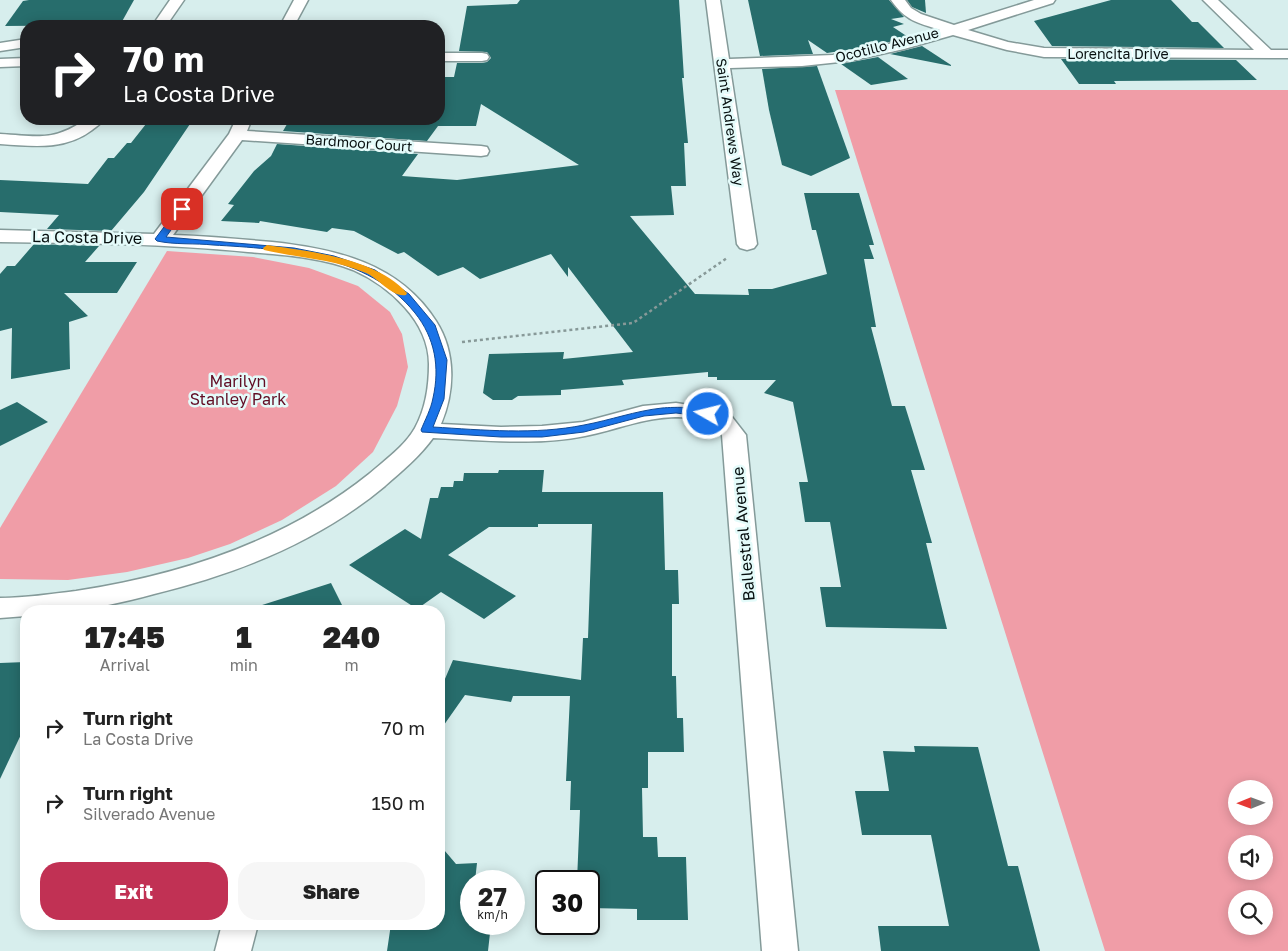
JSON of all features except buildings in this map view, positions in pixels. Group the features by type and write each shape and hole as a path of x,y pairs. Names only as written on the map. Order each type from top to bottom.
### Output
{"street":[{"path":"163,20 177,0"},
{"path":"289,20 301,0"},
{"name":"Saint Andrews Way","path":"713,0 747,244"},
{"name":"Lorencita Drive","path":"898,0 906,11 916,17 998,43 1052,54 1288,54"},
{"name":"Ocotillo Avenue","path":"722,64 794,63 842,58 892,47 1048,0"},
{"path":"1210,0 1267,54"},
{"path":"0,47 20,44"},
{"path":"445,57 482,57"},
{"path":"0,63 20,62"},
{"path":"0,140 42,141 65,139 88,125"},
{"path":"160,239 240,127"},
{"name":"Bardmoor Court","path":"240,127 481,151"},
{"name":"La Costa Drive","path":"0,236 215,242 294,251 334,259 372,272 406,296 430,325 437,345 442,360 438,399 426,430"},
{"name":"Ballestral Avenue","path":"426,430 501,434 542,433 584,429 643,413 676,410 708,414 724,422 734,435 780,951"},
{"path":"28,605 103,597 193,575 274,544 343,506 395,465 426,430"},
{"path":"0,608 20,606"},
{"path":"233,951 238,930"}],"path":[{"path":"437,345 632,324 747,244"}],"green space":[{"path":"835,90 1288,90 1288,951 1105,951"},
{"name":"Marilyn Stanley Park","path":"167,251 253,257 309,268 358,286 390,312 402,334 408,367 397,406 373,452 336,486 282,520 230,544 188,558 127,572 68,580 0,579 0,528"}],"slow traffic":[{"path":"267,248 334,259 372,272 403,293"}],"route":[{"path":"182,209 160,239 215,242 294,251 334,259 372,272 406,296 430,325 442,360 438,399 426,430 501,434 542,433 584,429 643,413 676,410 708,414"}]}
